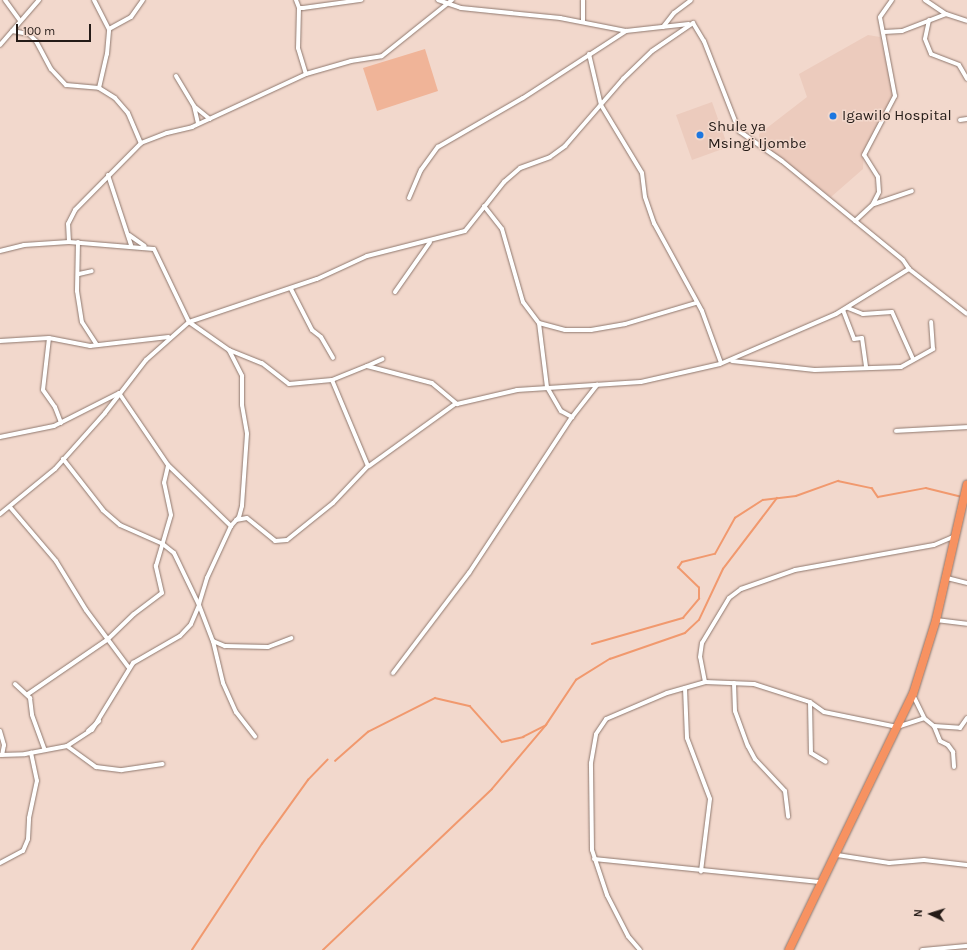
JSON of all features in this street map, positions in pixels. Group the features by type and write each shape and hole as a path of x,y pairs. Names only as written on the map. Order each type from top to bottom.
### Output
{"highway":[{"path":"789,950 837,854 913,694 936,620 947,578 958,535 966,489"}],"street":[{"path":"5,0 19,19"},
{"path":"0,45 15,27 19,19 39,0"},
{"path":"94,0 109,29 107,54 99,88"},
{"path":"109,29 131,17 143,0"},
{"path":"296,0 299,8 298,48 306,74"},
{"path":"299,8 361,0"},
{"path":"438,0 447,5 583,22 626,31 693,23 698,29 739,131 782,161 903,260 909,269 967,314"},
{"path":"69,242 68,224 72,215 108,175 141,143 210,119 306,74 351,61 382,56 405,35 452,0"},
{"path":"583,0 583,22"},
{"path":"663,27 674,13 691,0"},
{"path":"855,221 873,204 879,194 879,180 865,161 864,153 896,94 880,17 892,0"},
{"path":"925,0 946,14 967,21"},
{"path":"884,32 902,31 946,14"},
{"path":"929,20 925,39 931,54 958,65 967,79"},
{"path":"0,514 10,507 63,458 105,413 119,393 168,337 189,322 291,289 368,256 430,241 469,228 484,206 520,168 550,157 565,146 651,52 688,24"},
{"path":"15,27 36,41 51,69 66,85 99,88 121,103 141,143"},
{"path":"12,31 20,31"},
{"path":"408,198 433,150 523,98 626,31"},
{"path":"589,54 601,105 642,173 645,196 654,223 696,303 715,345 720,364"},
{"path":"176,76 194,106 198,124"},
{"path":"194,106 210,119"},
{"path":"960,120 967,119"},
{"path":"108,175 132,245"},
{"path":"873,204 912,191"},
{"path":"484,206 502,229 523,302 539,323 547,387 561,411 572,417"},
{"path":"129,235 159,254 177,301 189,322 229,350 262,363 289,384 332,380 383,359"},
{"path":"395,292 430,241"},
{"path":"0,251 24,244 69,242 146,246"},
{"path":"78,242 79,274 77,291 82,322 97,345"},
{"path":"720,364 848,308 909,269"},
{"path":"79,274 92,271"},
{"path":"291,289 312,330 320,337 333,358"},
{"path":"539,323 565,330 599,329 625,324 696,303"},
{"path":"848,308 864,314 893,313 913,360"},
{"path":"843,310 854,339 862,338 866,367"},
{"path":"236,520 247,518 275,540 287,540 333,503 368,466 455,404 547,387 641,382 720,364 744,361 815,370 866,367 901,368 933,349 931,322"},
{"path":"0,341 49,338 97,345 168,337"},
{"path":"49,338 43,390 56,407 61,423"},
{"path":"0,731 4,745 1,755 31,753 67,746 88,731 99,720 129,668 144,654 165,647 186,630 199,605 207,578 230,526 236,520 245,488 247,434 242,405 242,376 229,350"},
{"path":"367,366 432,383 455,404"},
{"path":"332,380 368,466"},
{"path":"393,673 469,573 572,417 597,385"},
{"path":"0,437 61,423 119,393"},
{"path":"119,393 168,465 230,526"},
{"path":"896,431 967,427"},
{"path":"63,458 103,510 120,524 163,544 174,553 199,605 214,641 223,683 236,712 255,736"},
{"path":"28,694 107,640 134,614 162,593 156,566 171,515 164,483 168,465"},
{"path":"10,507 56,561 107,640 129,668"},
{"path":"705,682 701,645 729,598 741,590 795,570 934,545 958,535"},
{"path":"947,578 967,583"},
{"path":"936,620 967,624"},
{"path":"214,641 225,646 268,647 291,638"},
{"path":"640,950 624,929 594,859 590,776 598,729 606,719 685,688 705,682 754,684 810,702 824,712 897,727 924,718"},
{"path":"734,683 735,712 748,746 755,759 785,791 788,818"},
{"path":"15,684 28,694 32,702 32,715 45,750"},
{"path":"685,688 687,738 710,799 701,871"},
{"path":"913,694 924,718 934,726 940,740 951,749 954,767"},
{"path":"810,702 811,753 826,762"},
{"path":"934,726 960,728 967,718"},
{"path":"67,746 96,766 122,770 163,764"},
{"path":"0,863 23,851 28,839 28,818 37,781 31,753"},
{"path":"837,854 889,863 924,860 967,865"},
{"path":"594,859 701,871 786,876 823,882"},
{"path":"924,950 967,946"}],"shaded area":[{"name":"Igawilo Hospital","path":"868,35 880,37 894,97 864,150 863,169 831,197 759,142 759,134 807,97 799,74"},
{"path":"425,49 438,91 377,111 363,68"},
{"path":"712,102 728,147 692,160 676,115"}],"waterway":[{"path":"592,644 683,618 699,599 699,588 678,568 682,562 715,554 735,518 763,500 796,496 838,481 872,488 878,497 926,488 961,497"},
{"path":"323,950 492,789 546,725 576,680 610,659 685,633 699,620 723,569 777,498"},
{"path":"335,761 368,732 435,698 470,706 502,742 523,737 545,726"},
{"path":"192,950 262,844 308,780 327,760"}],"place":[{"name":"Igawilo Hospital","path":"833,116"},
{"name":"Shule ya Msingi Ijombe","path":"700,135"}]}
